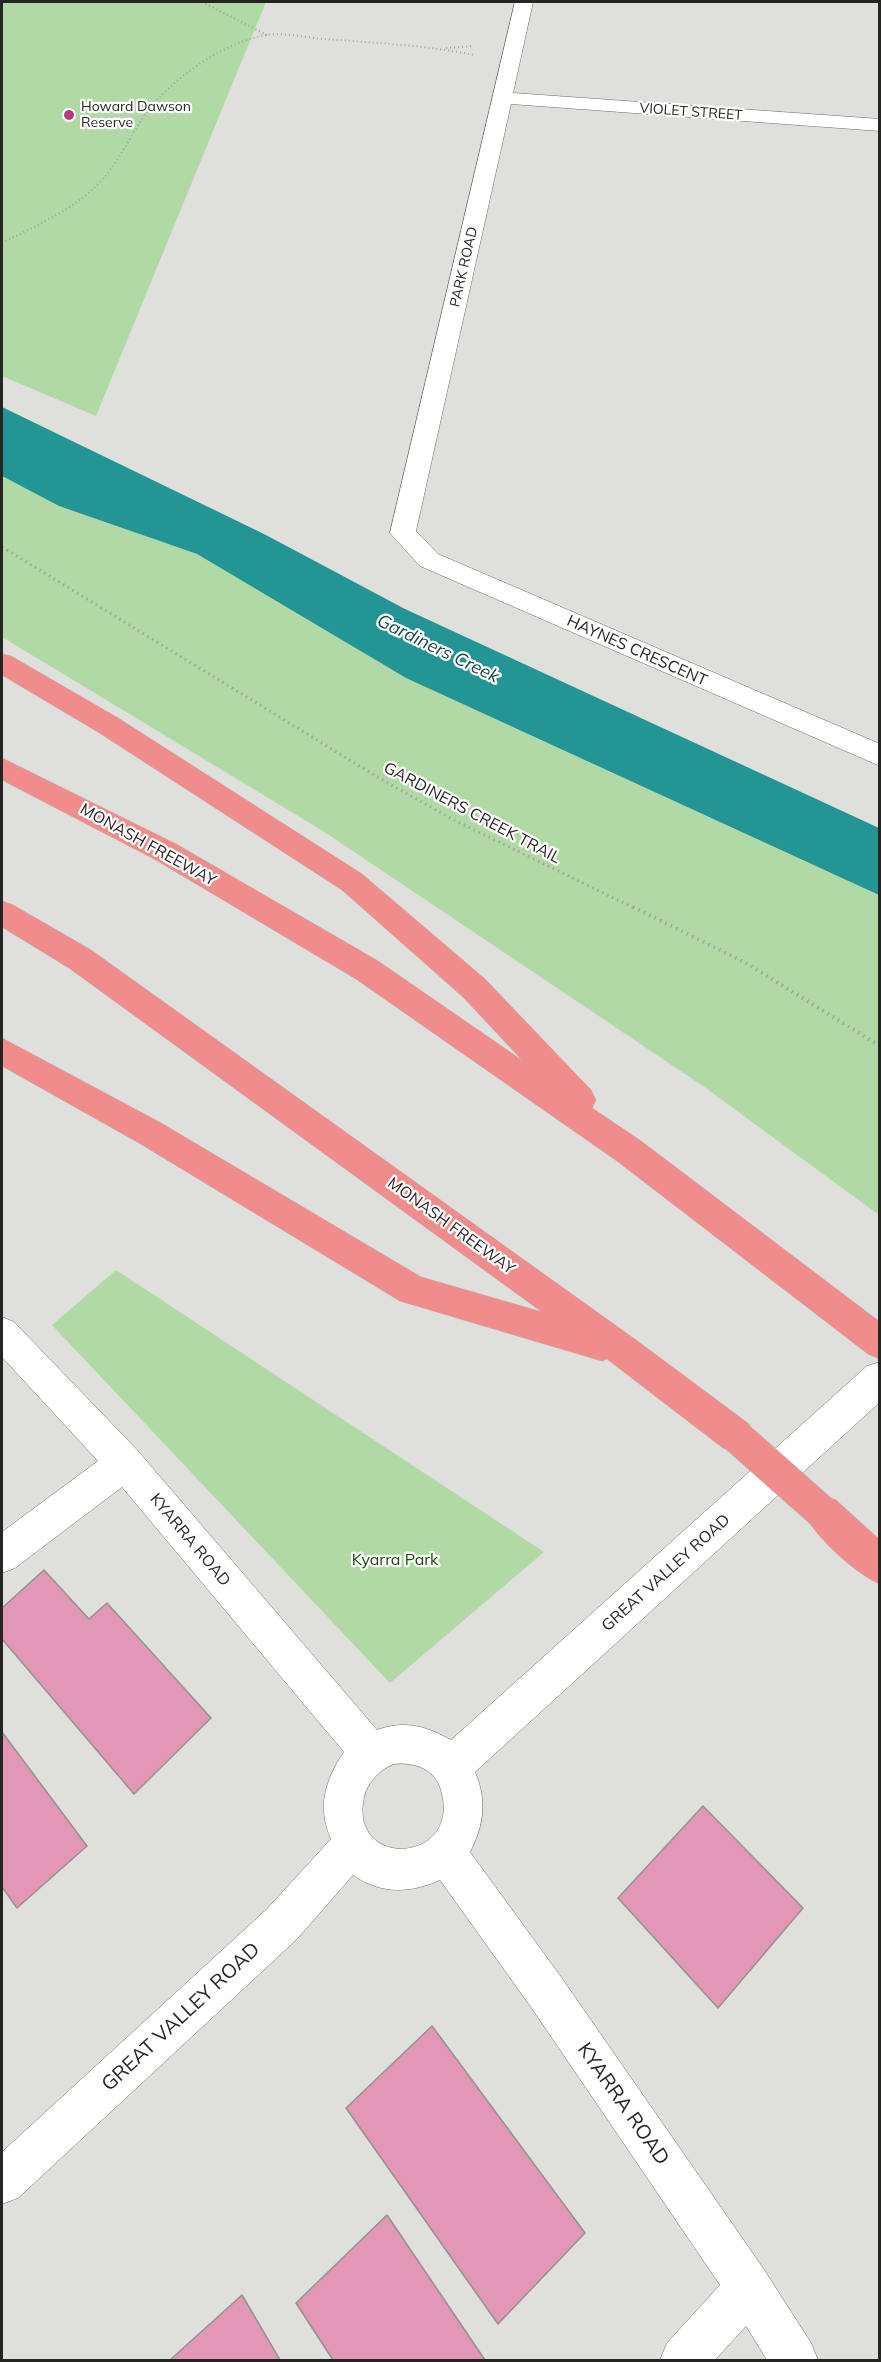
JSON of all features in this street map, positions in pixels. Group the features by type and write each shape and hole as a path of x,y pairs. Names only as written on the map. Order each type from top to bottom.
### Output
{"highway":[{"path":"2,663 108,725 352,882 474,988 629,1151"},
{"name":"MONASH FREEWAY","path":"2,768 166,852 367,970 629,1151 869,1335"},
{"name":"MONASH FREEWAY","path":"2,913 80,959 624,1351 736,1436 879,1566"},
{"path":"2,1051 150,1133 412,1290 624,1351"}],"street":[{"name":"PARK ROAD","path":"403,533 524,2"},
{"name":"VIOLET STREET","path":"503,98 879,125"},
{"name":"HAYNES CRESCENT","path":"403,533 429,560 879,756"},
{"name":"KYARRA ROAD","path":"2,1333 125,1463 350,1727 370,1754"},
{"name":"GREAT VALLEY ROAD","path":"451,1767 879,1378"},
{"path":"2,1555 125,1463"},
{"path":"414,1744 434,1752 451,1767 461,1788 464,1810 459,1833 446,1853 423,1868 398,1871 372,1864 353,1845 344,1821 343,1795 353,1772 370,1754 391,1745 414,1744"},
{"name":"GREAT VALLEY ROAD","path":"2,2182 282,1924 353,1845"},
{"name":"KYARRA ROAD","path":"446,1853 546,1992 749,2287 794,2361"},
{"path":"684,2361 749,2287"}],"path":[{"path":"202,2 245,26 268,35 441,48 481,56"},
{"path":"2,243 82,198 103,180 146,112 167,88 219,54 248,40 268,35"},
{"path":"441,48 476,46"},
{"name":"GARDINERS CREEK TRAIL","path":"2,547 379,778 454,820 746,963 879,1046"}],"green space":[{"path":"2,2 266,2 96,416 2,376"},
{"path":"2,476 59,506 197,554 406,678 879,895 879,1215 703,1086 323,831 2,637"},
{"name":"Kyarra Park","path":"116,1270 544,1552 390,1683 52,1325"}],"water":[{"name":"Gardiners Creek","path":"2,407 264,534 405,609 879,828 879,895 406,678 197,554 59,506 2,476"}],"building":[{"path":"44,1570 89,1619 107,1603 211,1718 134,1794 2,1639 2,1608"},
{"path":"2,1732 87,1846 17,1908 2,1887"},
{"path":"703,1806 803,1908 718,2008 618,1898"},
{"path":"432,2026 585,2233 498,2324 346,2108"},
{"path":"387,2215 485,2360 333,2360 296,2303"},
{"path":"242,2295 280,2360 170,2360"}],"place":[{"name":"Howard Dawson Reserve","path":"69,115"}]}
